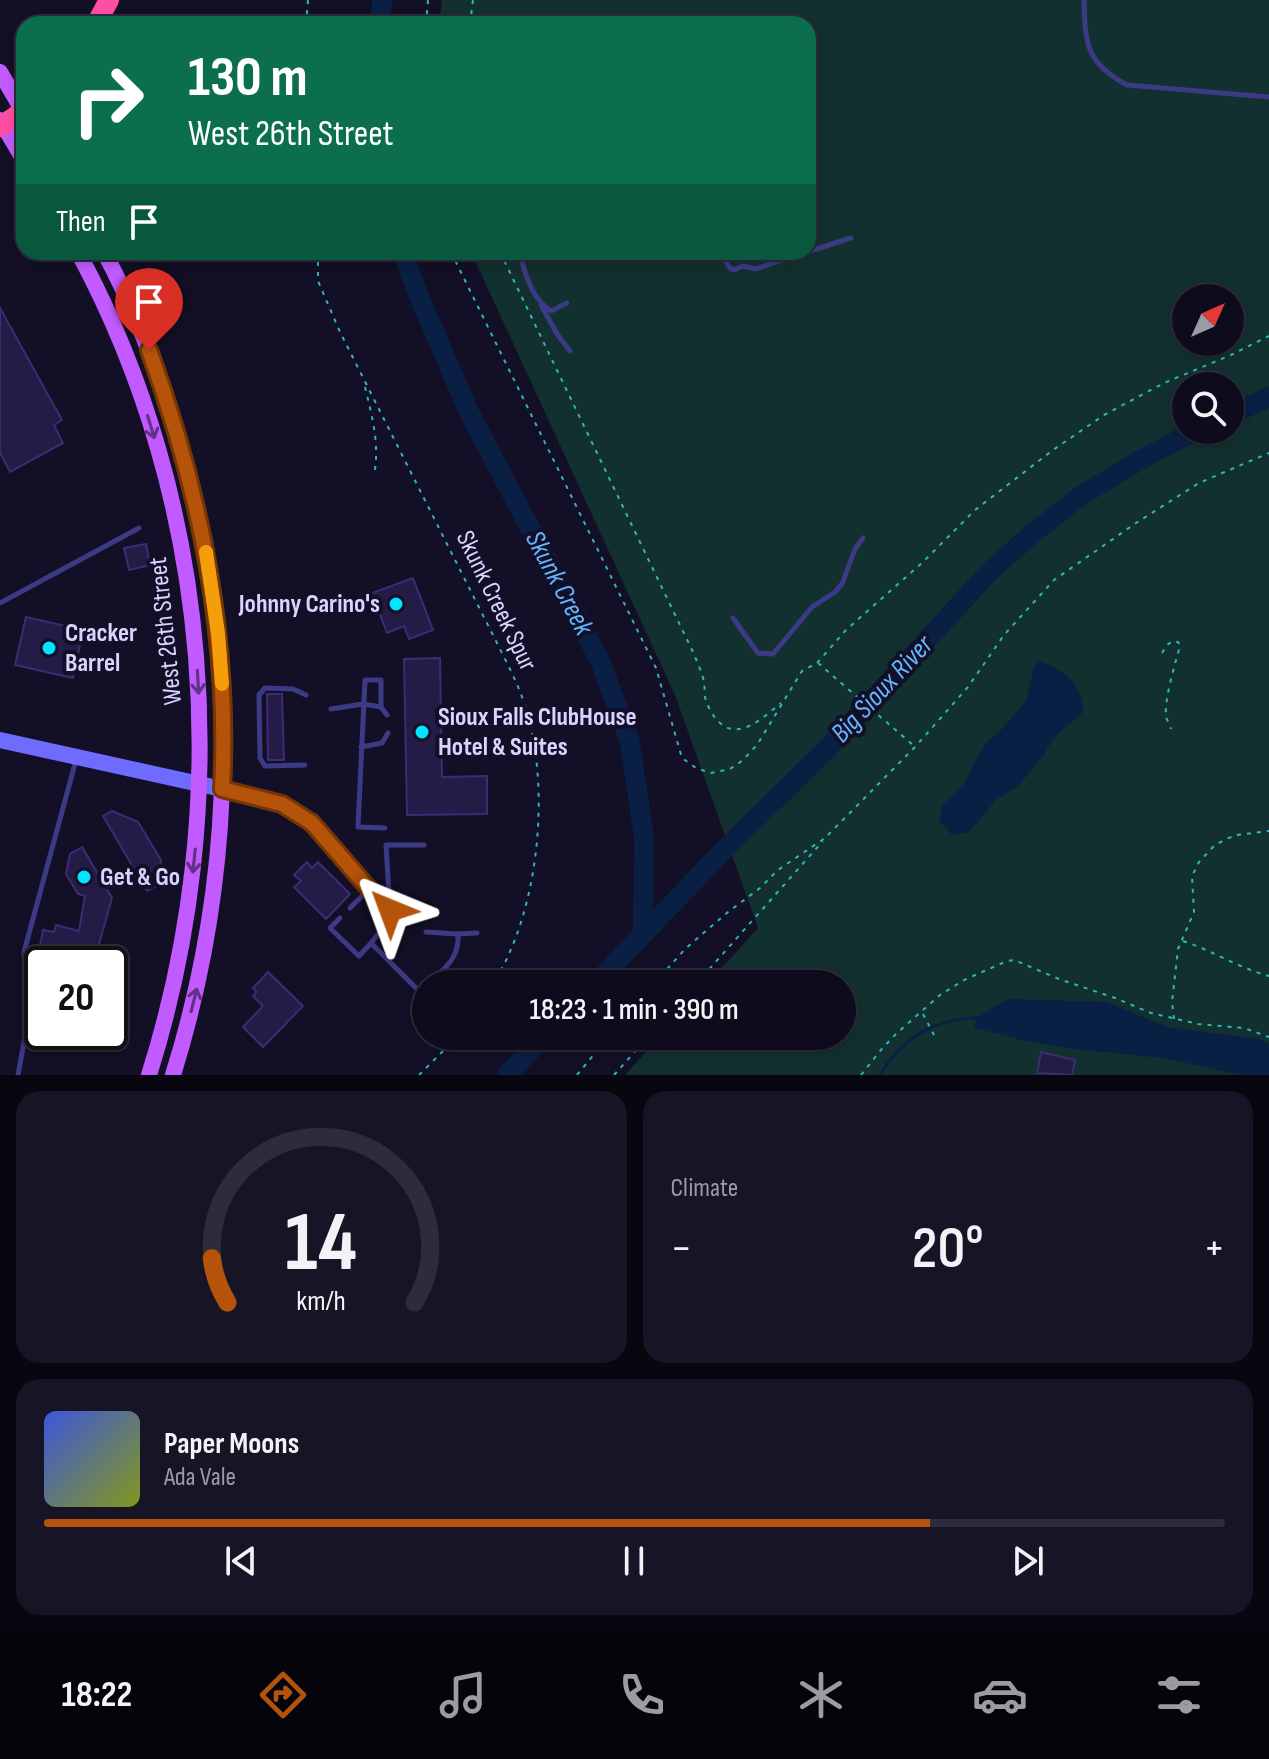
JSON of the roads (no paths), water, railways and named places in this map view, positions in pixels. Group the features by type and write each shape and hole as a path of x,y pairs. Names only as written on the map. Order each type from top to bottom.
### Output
{"main road":[{"path":"0,72 16,98"},
{"path":"1,124 16,147"},
{"name":"West 26th Street","path":"82,260 125,353 147,415 169,490 188,582 195,635 200,783 190,898 165,1025 149,1075"},
{"name":"West 26th Street","path":"108,260 142,332 181,446 198,515 219,646 224,739 220,845 209,930 187,1031 173,1075"}],"street":[{"path":"0,740 222,789"}],"lane":[{"path":"1084,0 1084,25 1089,50 1096,63 1109,75 1127,85 1269,97"},
{"path":"816,249 851,238"},
{"path":"522,260 540,304 570,351"},
{"path":"725,260 734,270 743,266 755,269 783,260"},
{"path":"540,304 551,311 567,303"},
{"path":"0,603 139,528"},
{"path":"733,618 758,653 773,654 812,607 842,584 855,549 863,538"},
{"path":"385,828 358,827 365,680 381,680 381,707 387,715"},
{"path":"305,765 265,766 260,758 259,695 265,688 293,689 306,695"},
{"path":"331,709 363,704 381,707"},
{"path":"361,747 382,743 388,733"},
{"path":"18,1075 29,1015 24,952 77,757"},
{"path":"222,789 282,804 312,823 390,910"},
{"path":"340,918 330,928 359,956 386,924 390,910 386,845 424,845"},
{"path":"350,908 369,889"},
{"path":"426,932 477,933"},
{"path":"442,970 455,957 458,934"},
{"path":"371,943 412,984"}],"water":[{"path":"1039,661 1056,668 1070,679 1080,694 1083,712 1058,734 1018,786 996,800 969,832 952,835 939,820 943,804 965,782 985,744 1026,701 1034,666"},
{"path":"1008,999 1107,1002 1167,1027 1259,1039 1269,1044 1269,1075 1242,1075 1163,1058 1074,1049 974,1028 976,1018"}],"waterway":[{"name":"Skunk Creek","path":"381,16 382,0"},
{"name":"Skunk Creek","path":"406,260 469,412 601,663 630,742 644,837 643,934"},
{"name":"Big Sioux River","path":"1244,409 1269,397"},
{"name":"Big Sioux River","path":"608,970 830,746 991,570 1082,495 1172,443"},
{"path":"880,1075 898,1051 920,1033 946,1022 976,1018"},
{"name":"Big Sioux River","path":"507,1075 531,1050"}],"place":[{"name":"Johnny Carino's","path":"396,604"},
{"name":"Cracker Barrel","path":"49,648"},
{"name":"Sioux Falls ClubHouse Hotel & Suites","path":"422,732"},
{"name":"Get & Go","path":"84,877"}]}
